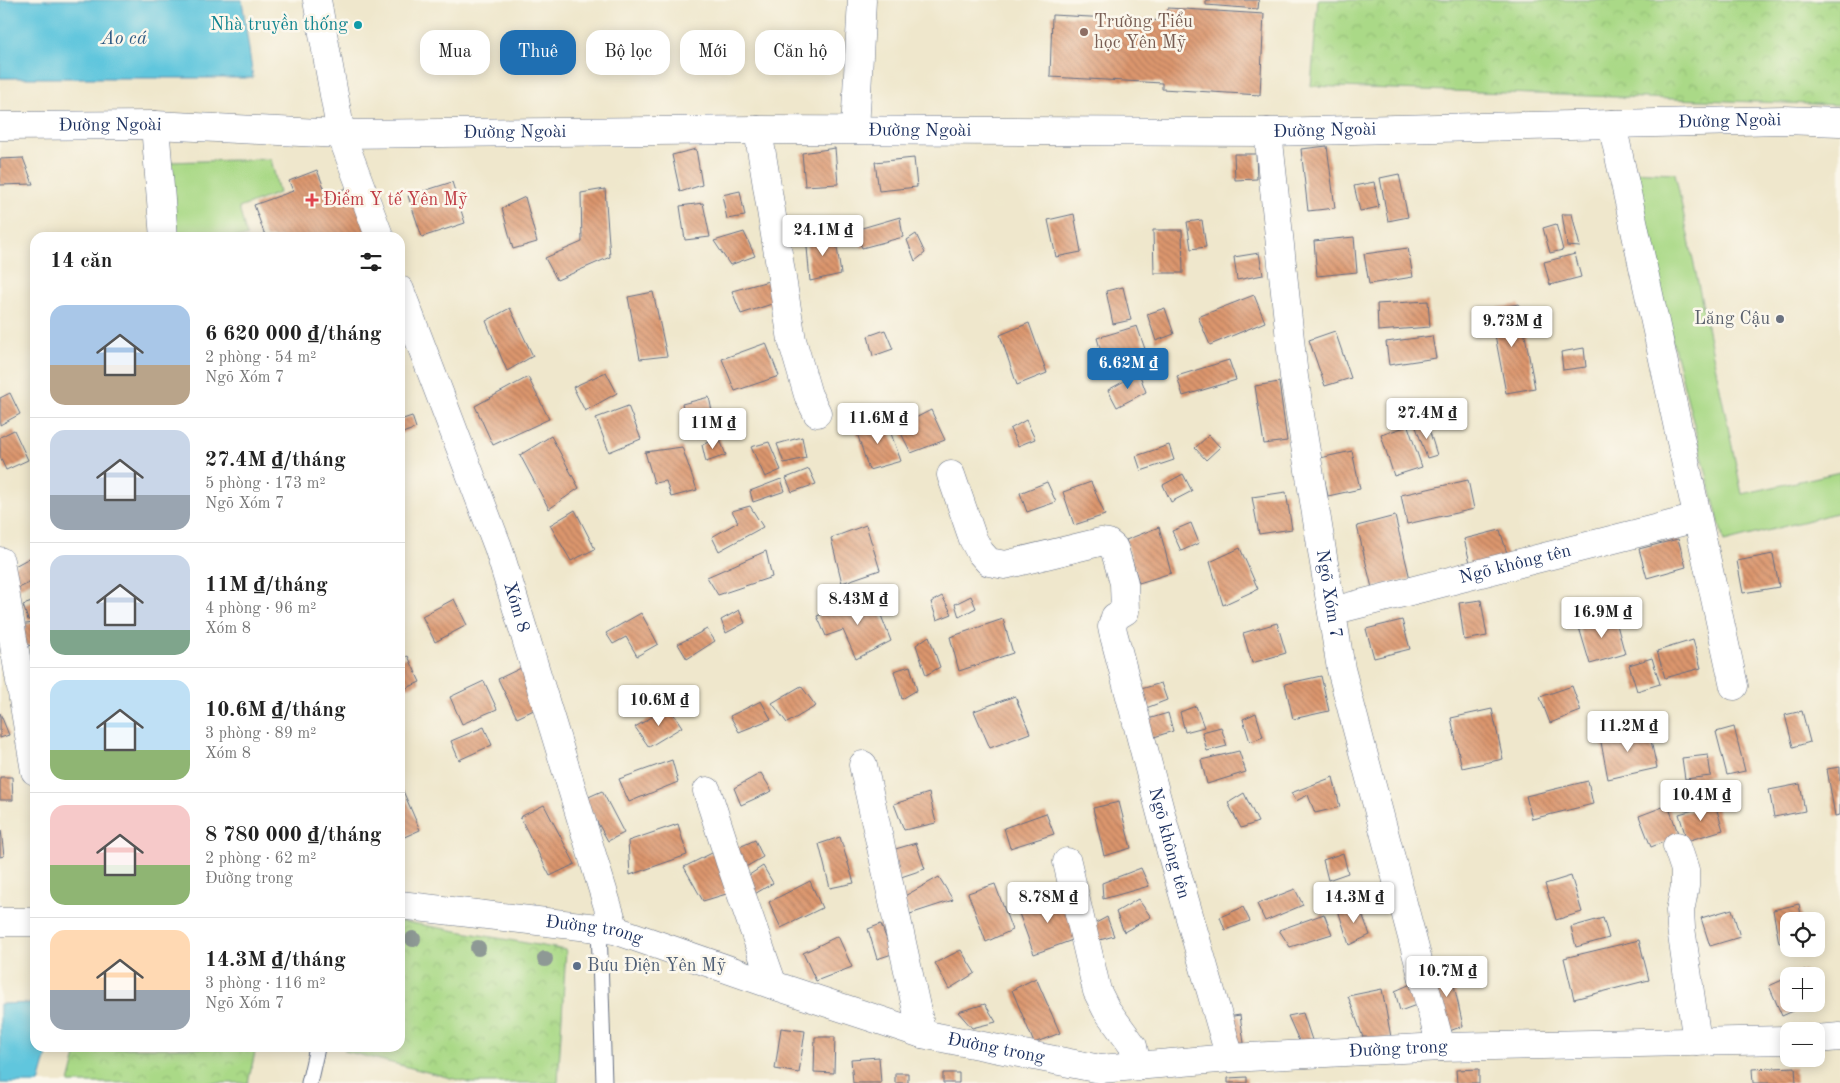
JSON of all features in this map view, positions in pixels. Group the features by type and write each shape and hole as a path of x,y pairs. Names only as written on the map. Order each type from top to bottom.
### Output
{"street":[{"path":"317,0 341,134 378,232"},
{"path":"854,130 862,0"},
{"name":"Đường Ngoài","path":"0,126 155,126 341,134 758,130 1268,132 1783,120 1840,122"},
{"path":"1612,124 1734,686"},
{"path":"155,126 164,232"},
{"path":"758,130 792,340 808,395 817,413"},
{"name":"Ngõ Xóm 7","path":"1268,132 1294,377 1341,669 1441,1047"},
{"name":"Xóm 8","path":"405,303 498,547 607,928"},
{"name":"Ngõ không tên","path":"951,475 974,539 980,552 989,562 1006,564 1100,542 1108,543 1114,548 1124,583 1125,611 1115,617 1112,626 1171,852 1230,1058"},
{"name":"Ngõ không tên","path":"1332,611 1698,518"},
{"path":"0,561 30,740"},
{"path":"863,765 922,1034"},
{"path":"707,790 773,985"},
{"path":"1678,846 1685,870 1685,886 1680,911 1681,928 1697,1042"},
{"path":"1067,862 1097,991 1106,1009 1132,1046 1137,1067"},
{"name":"Đường trong","path":"405,906 607,928 922,1034 1100,1069 1230,1058 1441,1047 1780,1040"},
{"path":"0,922 30,922"},
{"path":"1825,1038 1840,1037"}],"lane":[{"path":"604,1083 607,928"},
{"path":"309,1083 316,1052"}],"green space":[{"path":"1318,0 1840,0 1840,105 1311,86"},
{"path":"271,159 279,193 239,208 246,232 174,232 168,162"},
{"path":"1629,171 1675,173 1742,494 1840,472 1840,512 1724,542"},
{"path":"405,922 566,950 558,1083 470,1083 349,1052 405,1052"},
{"path":"77,1052 255,1052 248,1083 69,1083"}],"water":[{"name":"Ao cá","path":"0,0 242,0 253,78 0,78"},
{"path":"30,1003 30,1052 48,1052 39,1083 0,1083 0,1004"}],"building":[{"path":"1206,0 1259,0 1258,9 1206,5"},
{"path":"1168,8 1264,14 1260,95 1162,89 1162,83 1050,77 1052,15 1167,21"},
{"path":"1327,146 1335,208 1308,211 1301,149"},
{"path":"835,148 838,184 805,186 802,153"},
{"path":"696,149 702,185 680,192 672,155"},
{"path":"1234,154 1256,154 1257,179 1235,180"},
{"path":"23,158 33,184 0,185 0,159"},
{"path":"914,158 917,187 879,191 875,162"},
{"name":"Điểm Y tế Yên Mỹ","path":"317,170 327,195 352,186 369,232 264,232 254,205 293,191 289,181"},
{"path":"1399,174 1408,217 1388,221 1380,178"},
{"path":"452,182 465,223 422,237 408,196"},
{"path":"1374,182 1379,207 1360,211 1354,186"},
{"path":"605,189 610,257 557,280 545,258 582,242 581,193"},
{"path":"740,191 745,216 727,219 722,195"},
{"path":"525,197 537,242 513,249 502,208"},
{"path":"703,203 710,237 685,240 680,206"},
{"path":"1074,214 1081,252 1056,257 1048,220"},
{"path":"1562,214 1572,214 1580,247 1567,246"},
{"path":"900,217 903,237 862,248 855,230"},
{"path":"1202,220 1206,247 1191,249 1187,222"},
{"path":"1556,224 1563,250 1550,253 1543,228"},
{"path":"1153,230 1182,230 1183,273 1154,273"},
{"path":"744,232 755,256 730,265 714,241"},
{"path":"835,234 841,274 810,281 806,236"},
{"path":"916,234 925,253 915,261 907,240"},
{"path":"1354,237 1357,272 1317,276 1314,241"},
{"path":"1408,248 1413,277 1369,284 1364,254"},
{"path":"1259,253 1263,275 1237,280 1234,257"},
{"path":"1575,254 1581,277 1550,285 1544,262"},
{"path":"776,279 778,302 741,314 732,291"},
{"path":"1123,287 1131,320 1113,324 1106,291"},
{"path":"653,292 667,356 640,359 628,297"},
{"path":"1254,295 1265,322 1210,345 1198,317"},
{"path":"1428,301 1430,327 1378,331 1377,304"},
{"path":"1519,304 1535,388 1506,393 1490,309"},
{"path":"510,308 533,356 507,371 486,321"},
{"path":"1165,308 1174,334 1156,341 1147,314"},
{"path":"1029,323 1047,373 1017,385 1000,335"},
{"path":"1137,326 1145,349 1104,362 1097,338"},
{"path":"885,330 893,349 873,356 868,336"},
{"path":"1335,331 1351,378 1325,386 1309,340"},
{"path":"1432,336 1436,358 1389,365 1386,342"},
{"path":"766,343 779,376 735,391 722,359"},
{"path":"1584,348 1586,367 1563,370 1561,352"},
{"path":"1229,360 1236,380 1183,396 1177,376"},
{"path":"606,372 617,393 585,411 573,387"},
{"path":"1139,373 1146,392 1117,407 1108,390"},
{"path":"528,377 549,419 493,445 475,406"},
{"path":"1279,382 1287,441 1264,444 1255,386"},
{"path":"10,393 20,414 0,425 0,398"},
{"path":"709,397 715,425 690,434 682,404"},
{"path":"628,406 641,439 609,452 596,418"},
{"path":"931,410 945,440 911,453 898,427"},
{"path":"412,416 416,428 405,432 405,418"},
{"path":"886,420 901,461 869,470 856,430"},
{"path":"1026,420 1035,439 1018,446 1010,429"},
{"path":"1427,423 1437,455 1427,458 1416,427"},
{"path":"1408,426 1422,467 1394,476 1381,435"},
{"path":"14,430 28,460 6,470 0,457 0,437"},
{"path":"1209,435 1220,447 1206,460 1195,448"},
{"path":"551,436 579,488 549,509 520,455"},
{"path":"719,437 726,455 706,462 702,445"},
{"path":"802,437 806,458 784,463 777,444"},
{"path":"769,442 781,470 765,477 751,447"},
{"path":"1169,445 1174,460 1141,471 1136,456"},
{"path":"682,447 697,490 671,497 666,481 654,483 645,452"},
{"path":"1352,451 1360,489 1328,496 1320,458"},
{"path":"809,469 816,484 792,492 786,478"},
{"path":"1183,474 1192,491 1171,502 1163,485"},
{"path":"781,479 785,491 753,502 750,491"},
{"path":"1468,480 1474,509 1407,524 1401,495"},
{"path":"1047,482 1056,502 1027,512 1020,493"},
{"path":"1091,482 1105,515 1074,525 1063,492"},
{"path":"1286,492 1292,529 1259,534 1252,497"},
{"path":"750,506 763,527 719,551 712,537 738,522 732,511"},
{"path":"575,510 595,549 571,561 550,525"},
{"path":"1395,516 1410,579 1372,588 1357,526"},
{"path":"1191,523 1199,543 1181,551 1172,531"},
{"path":"866,525 880,570 842,583 831,538"},
{"path":"1159,527 1171,573 1139,583 1126,540"},
{"path":"1500,530 1509,560 1472,570 1464,539"},
{"path":"1678,539 1686,567 1647,578 1639,549"},
{"path":"1240,548 1258,589 1223,605 1210,562"},
{"path":"766,551 772,577 718,595 707,577"},
{"path":"1773,554 1779,587 1743,593 1737,561"},
{"path":"30,558 30,582 19,588 9,569"},
{"path":"873,595 891,641 856,659 843,630 826,636 817,616"},
{"path":"942,596 952,614 937,620 931,602"},
{"path":"971,596 976,608 959,617 955,604"},
{"path":"454,599 467,625 435,642 422,616"},
{"path":"1481,600 1487,636 1464,640 1459,603"},
{"path":"30,603 30,619 28,620 23,605"},
{"path":"739,610 745,623 726,633 721,620"},
{"path":"641,613 658,644 637,656 626,637 613,644 606,633"},
{"path":"1614,614 1625,654 1590,664 1578,624"},
{"path":"1003,619 1013,653 959,671 950,637"},
{"path":"1402,620 1410,649 1374,658 1366,629"},
{"path":"1277,623 1286,653 1252,663 1243,633"},
{"path":"30,624 30,645 10,647 8,626"},
{"path":"707,629 715,641 687,659 678,644"},
{"path":"929,636 940,667 926,675 916,645"},
{"path":"1693,640 1701,668 1665,678 1657,651"},
{"path":"408,656 420,682 405,689 405,658"},
{"path":"1652,658 1660,684 1637,691 1629,665"},
{"path":"910,666 917,690 902,699 894,671"},
{"path":"521,668 540,707 517,718 498,679"},
{"path":"1321,676 1329,711 1293,719 1285,684"},
{"path":"484,681 497,709 462,724 450,697"},
{"path":"1161,683 1167,700 1141,710 1138,690"},
{"path":"801,686 816,706 787,723 772,703"},
{"path":"1572,686 1581,711 1550,723 1540,697"},
{"path":"1015,696 1030,733 990,748 974,711"},
{"path":"761,701 771,719 739,732 730,716"},
{"path":"1196,706 1204,727 1185,732 1180,712"},
{"path":"669,707 682,727 649,747 635,727"},
{"path":"1492,709 1503,759 1462,768 1451,718"},
{"path":"1802,711 1810,742 1793,747 1785,715"},
{"path":"0,713 9,735 0,738"},
{"path":"1168,713 1173,731 1151,738 1148,719"},
{"path":"1256,713 1263,737 1250,742 1243,719"},
{"path":"484,727 492,745 459,760 451,741"},
{"path":"1221,727 1227,746 1207,751 1202,732"},
{"path":"1648,727 1657,768 1608,779 1600,737"},
{"path":"1734,727 1745,771 1727,775 1716,732"},
{"path":"1239,751 1246,772 1207,784 1201,760"},
{"path":"1708,755 1711,776 1685,779 1682,758"},
{"path":"672,760 678,782 629,802 619,779"},
{"path":"1840,767 1840,815 1835,816 1827,769"},
{"path":"761,773 772,791 741,805 734,788"},
{"path":"0,777 12,777 13,800 0,800"},
{"path":"1333,777 1340,807 1315,813 1308,795 1296,801 1291,793"},
{"path":"1588,781 1593,804 1532,819 1526,796"},
{"path":"1800,784 1805,811 1774,817 1769,790"},
{"path":"602,791 624,833 608,841 584,799"},
{"path":"929,793 936,823 904,830 894,804"},
{"path":"1244,793 1258,822 1241,828 1228,803"},
{"path":"405,796 420,830 405,837"},
{"path":"1119,802 1131,848 1104,856 1093,808"},
{"path":"1715,804 1723,830 1687,841 1679,814"},
{"path":"544,805 575,864 550,876 520,817"},
{"path":"1668,805 1679,836 1651,847 1639,816"},
{"path":"1046,813 1054,834 1010,848 1004,828"},
{"path":"678,824 687,855 630,875 628,841"},
{"path":"0,830 4,856 0,857"},
{"path":"840,837 854,883 830,888 819,844"},
{"path":"755,840 763,857 744,868 733,850"},
{"path":"916,843 925,869 898,878 892,850"},
{"path":"716,851 733,892 703,901 684,867"},
{"path":"1343,853 1348,873 1328,880 1323,860"},
{"path":"763,866 773,883 753,895 743,879"},
{"path":"1141,868 1149,886 1103,899 1102,883"},
{"path":"1571,876 1582,912 1556,920 1545,884"},
{"path":"939,877 953,900 910,914 901,898"},
{"path":"810,881 822,908 781,928 769,902"},
{"path":"995,884 1012,930 986,942 968,893"},
{"path":"1295,889 1303,905 1265,921 1257,904"},
{"path":"1064,896 1078,938 1034,954 1017,908"},
{"path":"1138,899 1151,917 1124,932 1116,912"},
{"path":"1358,903 1370,935 1349,945 1338,910"},
{"path":"1799,904 1800,912 1780,912 1779,943 1773,910"},
{"path":"1243,907 1250,921 1225,930 1220,917"},
{"path":"1732,909 1740,937 1710,946 1701,918"},
{"path":"1324,914 1332,934 1290,947 1279,930"},
{"path":"1107,917 1114,936 1096,941 1094,924"},
{"path":"1603,918 1609,938 1576,947 1571,927"},
{"path":"881,924 892,954 877,959 868,929"},
{"path":"838,936 852,967 816,981 803,953"},
{"path":"1639,940 1649,980 1574,999 1564,958"},
{"path":"961,950 975,973 949,989 935,963"},
{"path":"1449,962 1463,1026 1444,1033 1431,968"},
{"path":"1036,978 1060,1033 1034,1043 1012,990"},
{"path":"1780,981 1780,1011 1769,986"},
{"path":"1411,984 1419,1004 1400,1011 1395,991"},
{"path":"1382,989 1391,1037 1365,1043 1348,996"},
{"path":"985,1004 996,1022 972,1028 958,1012"},
{"path":"1780,1012 1791,1012 1782,1016"},
{"path":"1303,1013 1314,1046 1300,1043 1288,1016"},
{"path":"1240,1015 1244,1043 1224,1045 1215,1019"},
{"path":"781,1028 805,1031 799,1073 775,1069"},
{"path":"815,1037 835,1037 834,1073 814,1072"},
{"path":"879,1057 881,1083 853,1083 851,1059"},
{"path":"1795,1067 1796,1083 1753,1083 1752,1069"},
{"path":"1479,1069 1479,1083 1457,1083 1456,1070"},
{"path":"895,1073 908,1073 908,1083 895,1083"},
{"path":"943,1073 959,1073 959,1083 943,1083"},
{"path":"1247,1077 1247,1083 1228,1083 1228,1078"}],"place":[{"name":"Nhà truyền thống","path":"358,25"},
{"name":"Trường Tiểu học Yên Mỹ","path":"1084,32"},
{"name":"Điểm Y tế Yên Mỹ","path":"312,200"},
{"name":"Lăng Cậu","path":"1780,319"},
{"name":"Bưu Điện Yên Mỹ","path":"577,966"}]}
